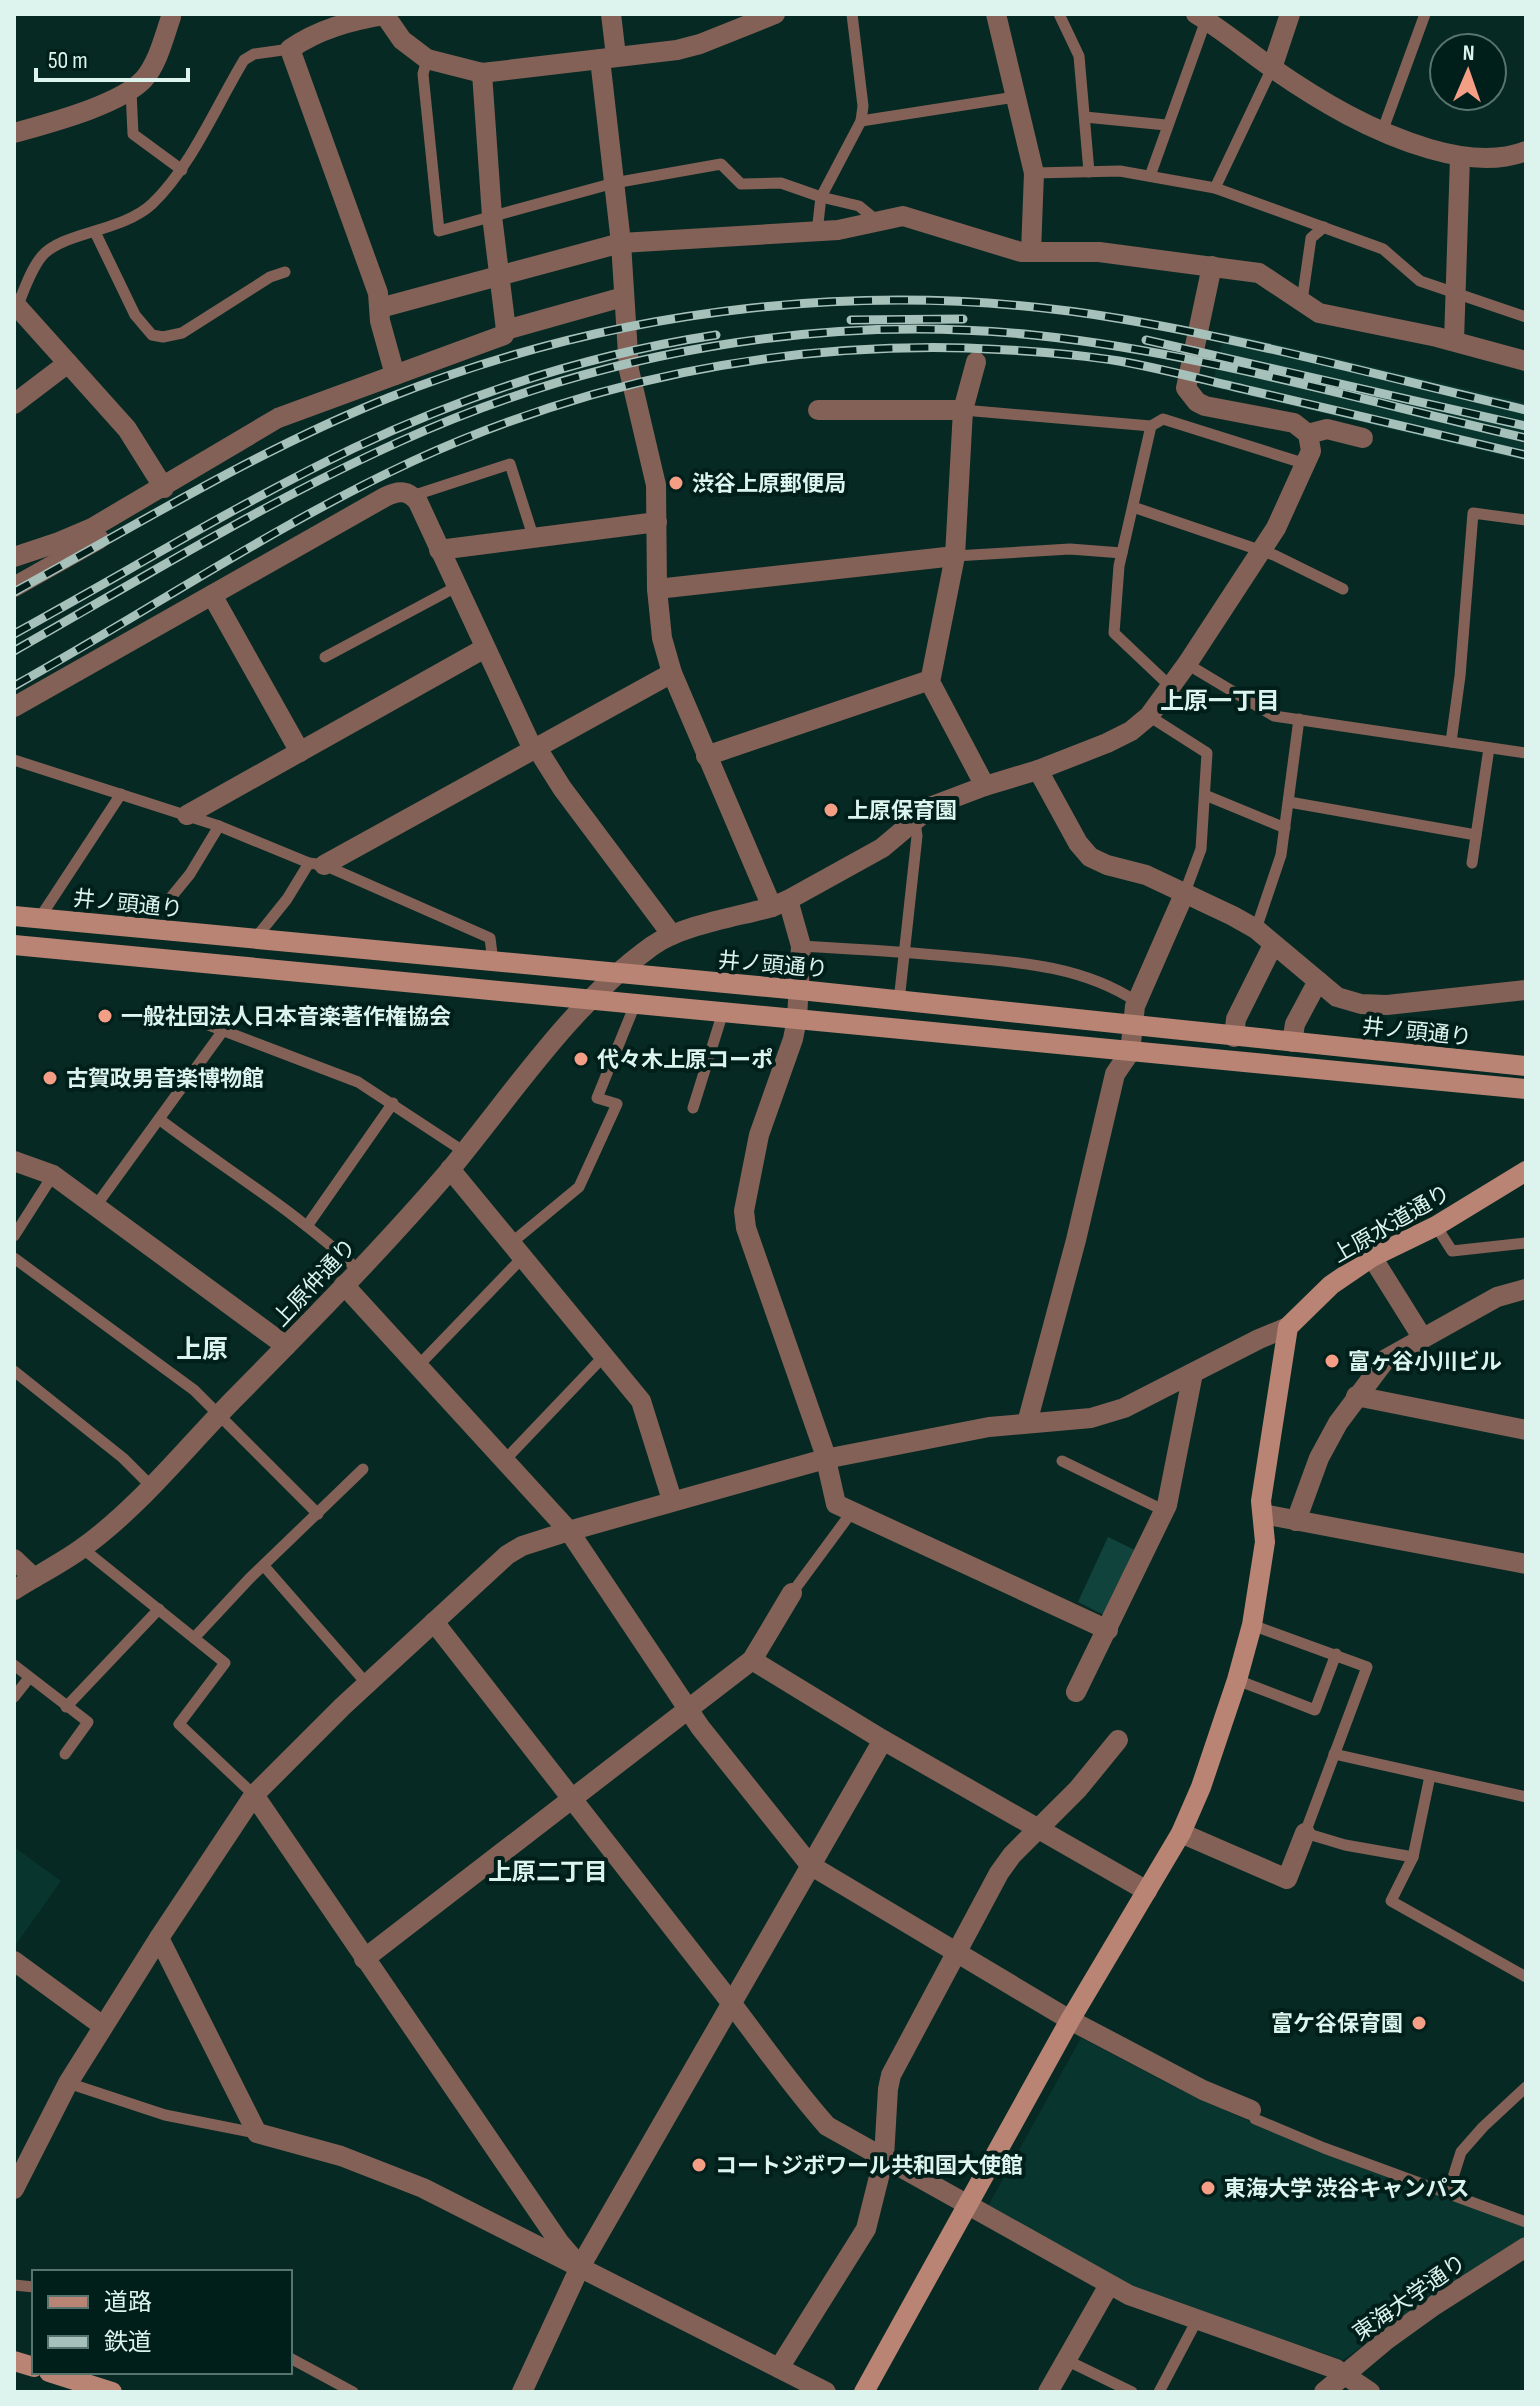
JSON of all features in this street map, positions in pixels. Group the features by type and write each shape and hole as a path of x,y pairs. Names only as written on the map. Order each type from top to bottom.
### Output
{"main road":[{"name":"井ノ頭通り","path":"14,916 800,990 1526,1066"},
{"path":"14,945 1526,1089"},
{"name":"上原水道通り","path":"1288,1327 1331,1285 1372,1257 1436,1226 1526,1171"},
{"path":"864,2392 1070,2020 1181,1833 1201,1787 1252,1625 1265,1542 1261,1501 1288,1327"},
{"path":"55,2374 112,2392"}],"street":[{"path":"611,14 608,57 623,297 629,370 656,485 657,589 662,638 672,673 706,756 801,946 797,1019 793,1039 759,1135 744,1211 746,1228 824,1451 836,1504 1108,1630"},
{"path":"395,375 380,321 378,293 290,49 344,22 384,15 402,40 427,59 482,73 677,50 775,14"},
{"path":"996,14 1034,173 1031,252"},
{"path":"1272,68 1290,14"},
{"path":"14,133 65,118 131,91 146,77 171,15"},
{"path":"1201,17 1324,102 1382,132 1460,157 1487,158 1526,151"},
{"path":"14,557 92,528 278,418 504,335 506,330 492,216 482,73"},
{"path":"1454,341 1460,157"},
{"path":"380,308 621,243 838,230 903,216 1021,252 1099,252 1259,273 1319,313 1454,341 1526,361"},
{"path":"1212,266 1186,388 1197,402 1294,423 1308,434 1327,429 1363,438"},
{"path":"506,330 623,297"},
{"path":"16,304 127,429 164,488"},
{"path":"976,362 963,410 955,556 930,682 985,786"},
{"path":"14,404 68,363"},
{"path":"818,410 963,410"},
{"name":"上原仲通り","path":"14,1590 82,1548 152,1487 450,1169 593,998 651,947 672,935 780,903 882,848 932,806 1107,743 1131,731 1149,716 1187,664 1286,510 1311,451 1308,434"},
{"path":"14,707 385,497 402,491 418,502 529,741 672,935"},
{"path":"439,550 657,522"},
{"path":"14,587 99,539"},
{"path":"657,589 955,556"},
{"path":"212,595 300,752"},
{"path":"187,815 485,648"},
{"path":"317,864 672,673"},
{"path":"706,756 930,682"},
{"path":"1038,770 1078,843 1090,857 1107,865 1146,875 1256,929 1337,997 1374,1005 1526,990"},
{"path":"1027,1423 1076,1240 1115,1074 1130,1052 1137,1002 1185,892"},
{"path":"1234,1037 1236,1019 1273,945"},
{"path":"1292,1042 1295,1024 1318,981"},
{"path":"14,1161 53,1175 286,1346"},
{"path":"450,1169 641,1401 672,1500"},
{"path":"1372,1257 1422,1337"},
{"path":"351,1277 418,1366 569,1531 700,1727 810,1865 1070,2020 1203,2090 1251,2110"},
{"path":"1296,1521 1319,1458 1356,1396 1386,1359 1497,1297 1526,1289"},
{"path":"14,2189 68,2083 254,1795 367,1684 507,1555 522,1546 569,1531 825,1459 989,1427 1091,1418 1124,1408 1288,1327"},
{"path":"1076,1692 1165,1511 1173,1484 1193,1373"},
{"path":"1356,1396 1526,1430"},
{"path":"1263,1514 1526,1564"},
{"path":"14,1559 34,1578"},
{"path":"364,1959 752,1660 792,1593"},
{"path":"434,1622 801,2097 827,2126 1129,2295 1336,2369 1370,2392"},
{"path":"752,1660 883,1740 1147,1891"},
{"path":"522,2392 580,2267 883,1740"},
{"path":"779,2368 866,2229 884,2157 891,2075 999,1873 1012,1855 1078,1789 1118,1740"},
{"path":"254,1795 559,2242 580,2267"},
{"path":"1181,1833 1287,1879 1305,1833"},
{"path":"159,1938 257,2133 341,2156 423,2188 826,2392"},
{"path":"14,1961 103,2026"},
{"name":"東海大学通り","path":"1324,2392 1385,2341 1435,2305 1526,2247"},
{"path":"1048,2392 1109,2285"}],"lane":[{"path":"817,232 821,197 861,121 863,106 852,14"},
{"path":"1059,14 1079,56 1089,172"},
{"path":"1382,132 1425,14"},
{"path":"1150,176 1201,17"},
{"path":"16,304 41,257 53,246 129,221 151,204 182,170 244,60 254,54 290,49"},
{"path":"427,59 423,74 439,231 614,183 721,164 741,184 781,183 859,206 876,220"},
{"path":"1215,188 1272,68"},
{"path":"131,91 133,134 182,170"},
{"path":"861,121 1015,97"},
{"path":"1085,117 1166,125"},
{"path":"1034,173 1120,171 1215,188 1383,249 1420,281 1526,317"},
{"path":"1302,301 1311,238 1324,227"},
{"path":"95,232 135,315 152,335 163,337 182,333 270,277 285,272"},
{"path":"963,410 1151,426"},
{"path":"1171,687 1114,633 1122,553 1151,426 1156,421 1170,420 1306,464"},
{"path":"412,496 510,464 534,539"},
{"path":"1133,507 1274,555 1343,589"},
{"path":"1451,742 1462,662 1473,513 1526,520"},
{"path":"955,556 1070,549 1122,553"},
{"path":"325,657 456,587"},
{"path":"1187,664 1274,716 1526,753"},
{"path":"1149,716 1207,753 1201,849 1185,892"},
{"path":"1256,929 1281,855 1299,719"},
{"path":"1472,863 1489,748"},
{"path":"14,760 219,826 374,888 490,938 493,962"},
{"path":"39,919 121,794"},
{"path":"1205,795 1285,828"},
{"path":"1289,802 1476,835"},
{"path":"899,1001 917,836 915,822"},
{"path":"145,930 190,874 219,826"},
{"path":"254,940 317,864"},
{"path":"801,946 905,951 1051,967 1108,986 1137,1002"},
{"path":"418,1366 516,1250 579,1187 617,1104 597,1098 636,1002"},
{"path":"169,1010 358,1082 463,1151"},
{"path":"693,1108 723,1012"},
{"path":"95,1207 222,1032"},
{"path":"307,1226 393,1103"},
{"path":"159,1119 213,1161 276,1201 323,1237 351,1277"},
{"path":"14,1236 53,1175"},
{"path":"1436,1226 1452,1251 1526,1243"},
{"path":"14,1258 194,1390 318,1514"},
{"path":"503,1462 604,1356"},
{"path":"14,1371 123,1458 152,1487"},
{"path":"1062,1461 1165,1511"},
{"path":"194,1638 363,1469"},
{"path":"792,1593 851,1513"},
{"path":"82,1548 225,1663 179,1724 254,1795"},
{"path":"264,1566 367,1684"},
{"path":"66,1707 159,1609"},
{"path":"1252,1625 1367,1667 1305,1833 1345,1845 1413,1857"},
{"path":"1237,1680 1315,1710 1336,1654"},
{"path":"14,1665 88,1722 65,1754"},
{"path":"14,1697 29,1678"},
{"path":"1334,1754 1526,1797"},
{"path":"1430,1776 1413,1857 1391,1901 1526,1977"},
{"path":"68,2083 165,2115 257,2133"},
{"path":"1448,2193 1461,2152 1526,2087"},
{"path":"1251,2110 1255,2119 1310,2142 1526,2222"},
{"path":"1159,2392 1197,2320"},
{"path":"292,2359 353,2392"},
{"path":"1066,2360 1132,2392"}],"shaded area":[{"path":"1224,332 1526,403 1526,461 1212,387"},
{"path":"14,1847 61,1881 14,1947"},
{"name":"東海大学 渋谷キャンパス","path":"1081,2038 1246,2120 1369,2170 1525,2225 1526,2235 1420,2304 1343,2360 1131,2287 988,2206"}],"green space":[{"path":"1108,1537 1137,1551 1106,1616 1078,1602"}],"railway":[{"path":"14,592 245,465 388,398 476,366 566,341 657,322 750,308 843,301 936,301 1030,307 1122,319 1224,339 1526,410"},
{"path":"851,320 963,319"},
{"path":"14,651 253,515 401,441 475,410 552,384 630,363 710,347 790,336 871,330 952,330 1033,335 1219,365 1526,438"},
{"path":"14,634 268,492 397,428 530,378 622,353 716,335"},
{"path":"1146,340 1526,426"},
{"path":"14,686 261,541 413,461 546,409 614,389 753,360 895,348 967,348 1081,356 1169,371 1526,455"}],"place":[{"name":"渋谷上原郵便局","path":"676,483"},
{"name":"上原保育園","path":"831,810"},
{"name":"一般社団法人日本音楽著作権協会","path":"105,1016"},
{"name":"代々木上原コーポ","path":"581,1059"},
{"name":"古賀政男音楽博物館","path":"50,1078"},
{"name":"富ヶ谷小川ビル","path":"1332,1361"},
{"name":"富ケ谷保育園","path":"1419,2023"},
{"name":"コートジボワール共和国大使館","path":"699,2165"},
{"name":"東海大学 渋谷キャンパス","path":"1208,2188"}],"district":[{"name":"上原一丁目","path":"1220,701"},
{"name":"上原","path":"202,1349"},
{"name":"上原二丁目","path":"548,1872"}]}
